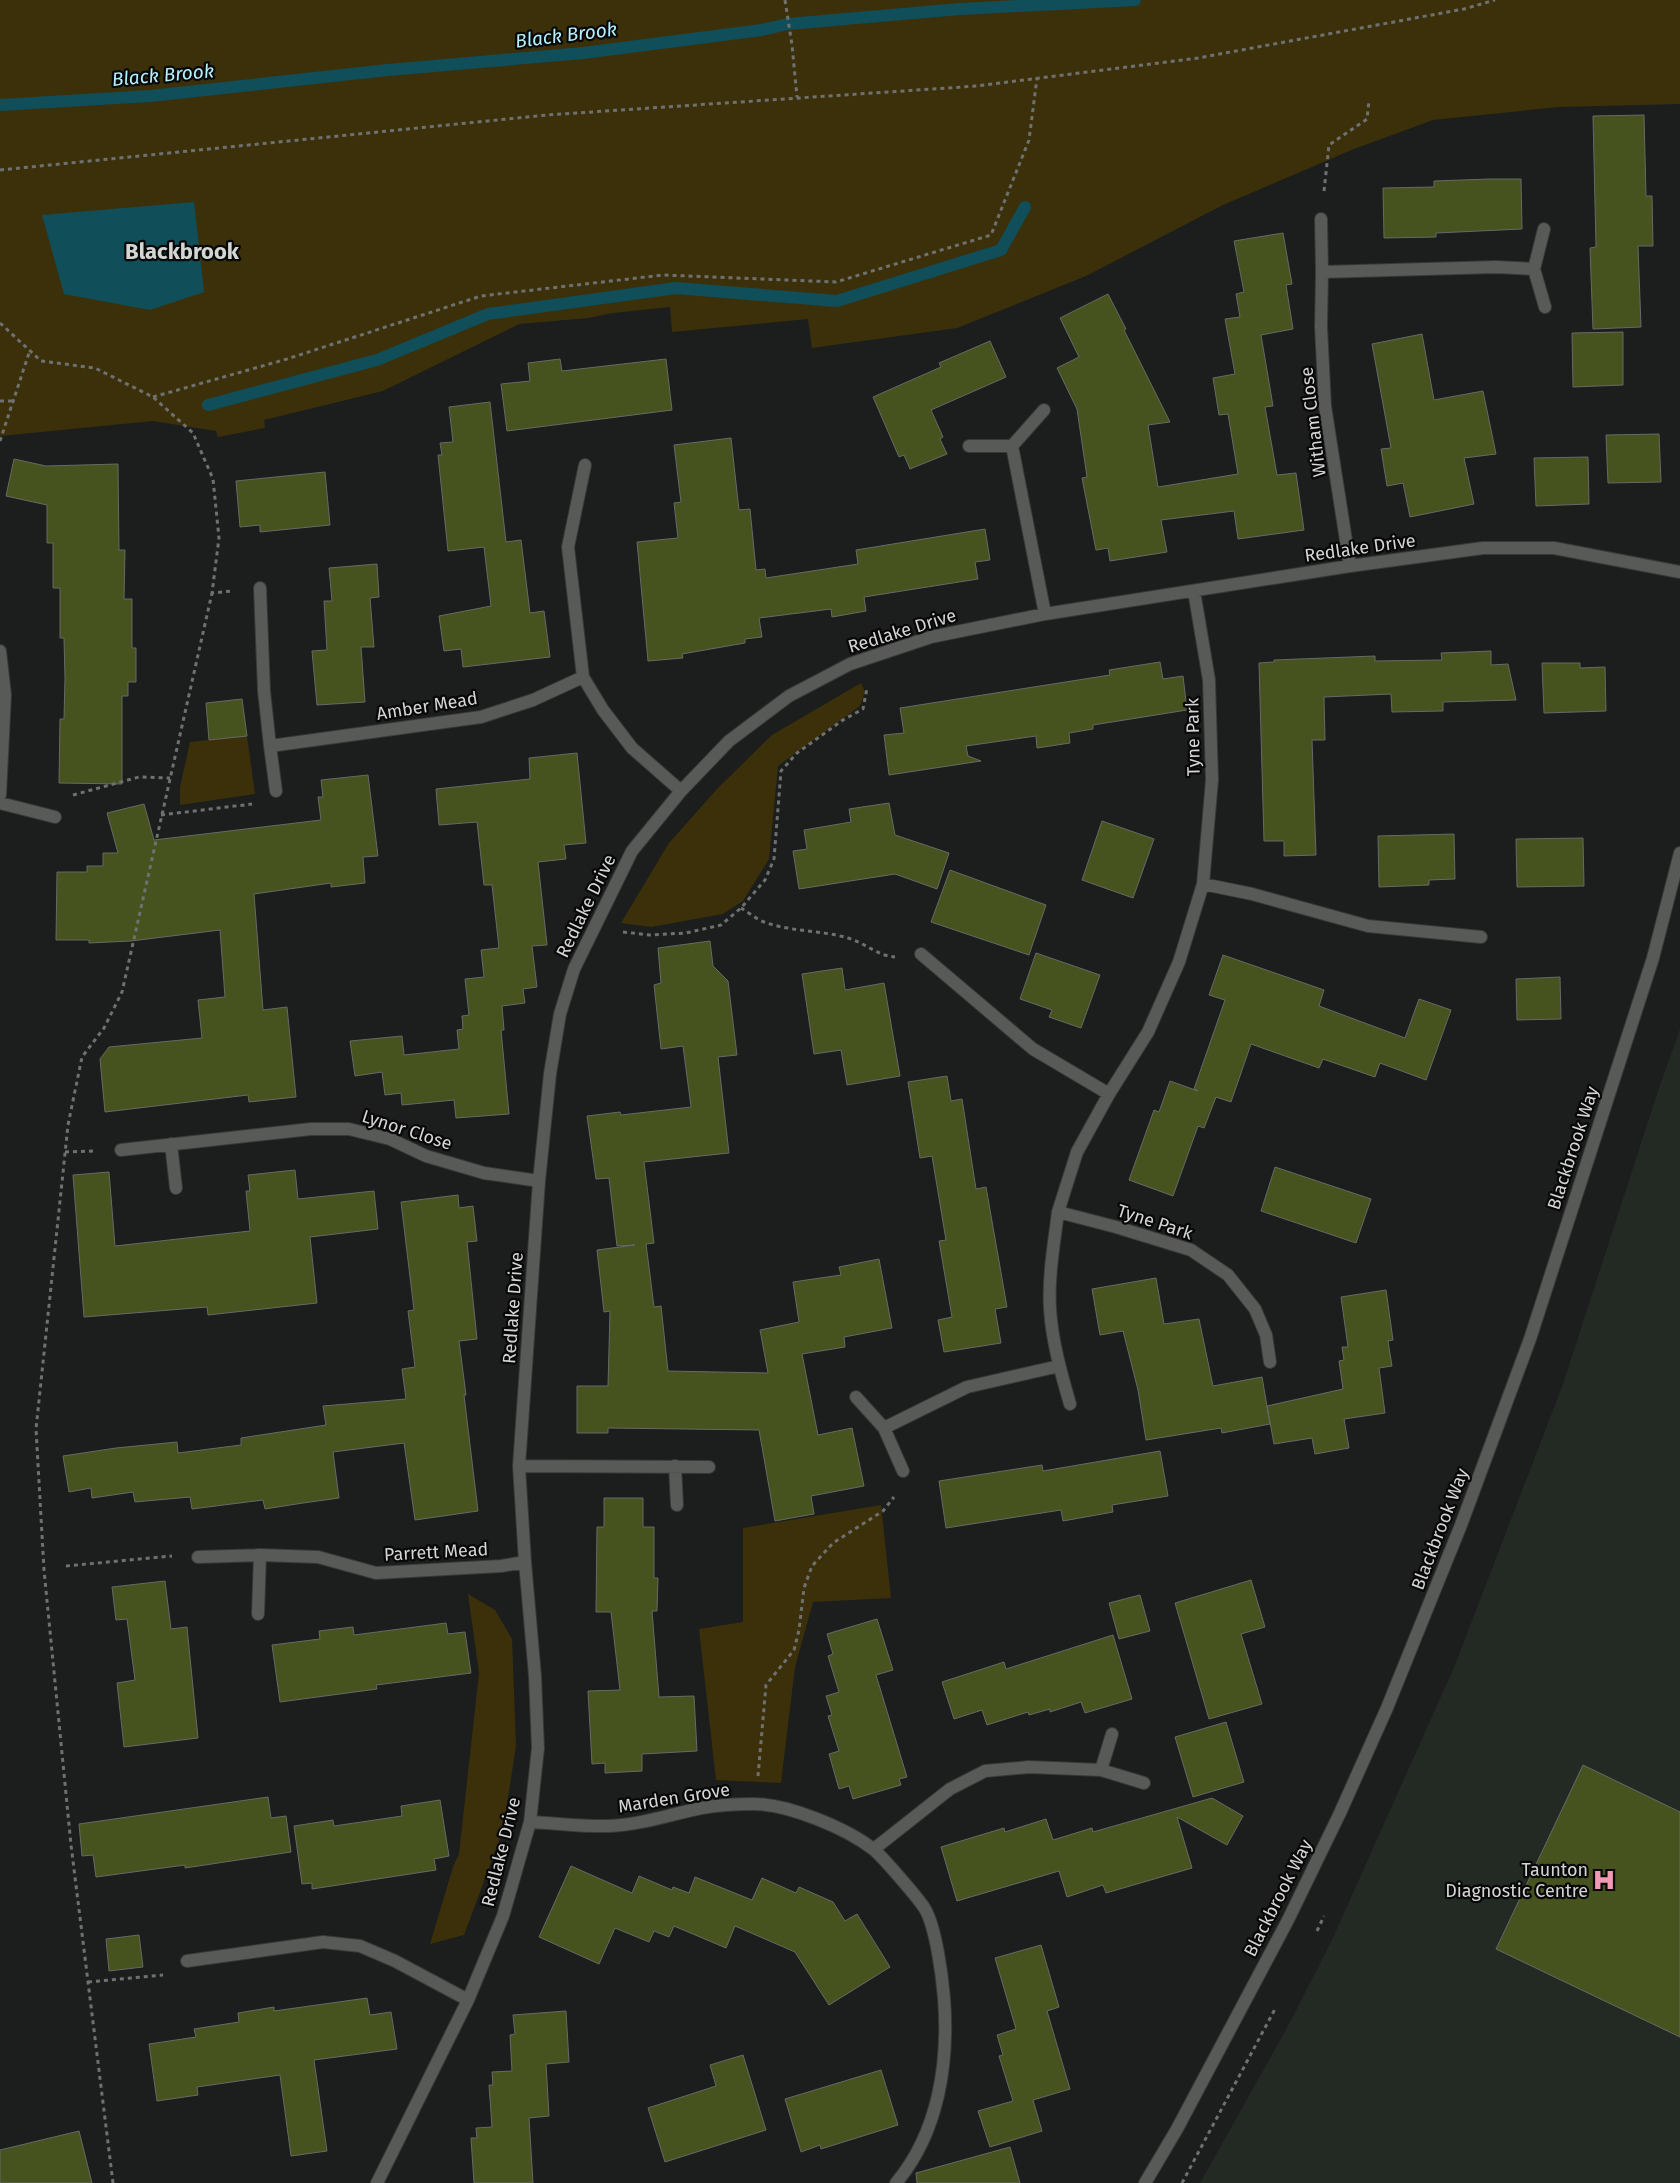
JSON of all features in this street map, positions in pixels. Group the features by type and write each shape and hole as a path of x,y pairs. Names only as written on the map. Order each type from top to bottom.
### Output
{"street":[{"name":"Witham Close","path":"1321,219 1321,327 1326,406 1350,566"},
{"path":"1544,229 1534,269 1545,307"},
{"path":"1322,272 1496,267 1534,269"},
{"path":"968,446 1012,446 1044,410"},
{"path":"1012,446 1045,614"},
{"path":"585,465 568,547 584,677 603,710 632,748 681,791"},
{"name":"Redlake Drive","path":"377,2183 468,2000 503,1916 530,1822 538,1748 535,1676 519,1466 539,1181 550,1074 560,1014 574,968 632,851 681,791 729,741 790,696 850,664 931,637 1045,614 1350,566 1483,548 1554,548 1680,572"},
{"path":"260,588 264,691 276,791"},
{"name":"Tyne Park","path":"1070,1404 1059,1366 1050,1309 1051,1265 1058,1212 1077,1152 1109,1094 1148,1032 1179,962 1203,884 1212,780 1209,680 1194,591"},
{"path":"0,651 5,695 0,795"},
{"name":"Amber Mead","path":"270,746 481,716 534,700 584,677"},
{"path":"0,803 55,817"},
{"name":"Blackbrook Way","path":"1145,2183 1177,2128 1288,1920 1340,1814 1387,1708 1461,1525 1533,1329 1653,958 1680,853"},
{"path":"1203,884 1252,894 1368,926 1481,937"},
{"path":"921,954 1033,1049 1109,1094"},
{"name":"Lynor Close","path":"120,1150 311,1129 349,1129 390,1139 426,1156 484,1173 539,1181"},
{"path":"171,1144 176,1188"},
{"name":"Tyne Park","path":"1058,1212 1116,1227 1191,1250 1228,1276 1255,1309 1266,1335 1270,1362"},
{"path":"884,1428 967,1387 1059,1366"},
{"path":"856,1398 884,1428 903,1471"},
{"path":"519,1466 709,1467"},
{"path":"675,1466 677,1505"},
{"path":"258,1614 260,1555"},
{"name":"Parrett Mead","path":"198,1557 260,1555 318,1557 376,1573 500,1566 525,1562"},
{"path":"1101,1770 1112,1734"},
{"path":"874,1849 950,1789 985,1772 1029,1767 1101,1770 1144,1783"},
{"name":"Marden Grove","path":"530,1822 609,1826 656,1820 703,1808 755,1804 784,1808 830,1824 874,1849 925,1910 937,1946 946,2030 940,2086 928,2133 896,2183"},
{"path":"187,1960 323,1942 360,1946 395,1960 468,2000"}],"path":[{"path":"785,0 797,97"},
{"path":"0,170 547,115 977,86 1198,58 1464,9 1495,0"},
{"path":"153,397 287,359 481,296 663,275 836,282 991,236 1029,140 1037,78"},
{"path":"1321,219 1329,145 1367,119 1370,101"},
{"path":"0,323 42,361 95,368 153,397 193,433 213,479 219,538 212,593 122,992 104,1028 82,1057 68,1125 36,1429 44,1570 70,1845 113,2183"},
{"path":"0,441 30,350"},
{"path":"0,401 13,401"},
{"path":"212,593 260,588"},
{"path":"597,921 621,932 650,935 686,933 721,924 741,908 765,880 774,859 781,771 797,753 843,720 863,709 867,695 867,685 860,661"},
{"path":"55,817 69,796 139,777 170,778"},
{"path":"161,815 264,802 276,791"},
{"path":"741,908 762,922 848,938 884,956 910,958 921,954"},
{"path":"755,1804 766,1685 794,1650 799,1630 804,1588 812,1566 834,1543 883,1511 896,1495 903,1471"},
{"path":"66,1566 184,1555 198,1557"},
{"path":"88,1982 166,1975 187,1960"}],"shaded area":[{"path":"0,0 1680,0 1680,104 1559,107 1433,120 1354,149 1223,205 1086,276 957,328 812,348 808,319 672,332 670,307 613,313 588,318 519,324 383,391 264,420 265,428 218,437 216,431 153,421 0,436"},
{"path":"861,683 865,692 860,706 778,766 769,859 743,901 723,914 651,927 621,923 669,843 718,788 772,735"},
{"path":"247,736 255,794 180,805 180,787 190,742"},
{"path":"1680,1029 1680,2183 1200,2183 1287,2028 1332,1940 1455,1665 1563,1384"},
{"path":"881,1505 891,1598 813,1602 795,1667 781,1783 716,1780 699,1629 743,1622 743,1528"},
{"path":"468,1594 495,1610 512,1639 516,1746 503,1830 464,1935 430,1944 453,1867 459,1854 479,1673"}],"water":[{"path":"194,202 204,292 150,310 64,294 42,215"}],"building":[{"path":"1644,115 1646,196 1652,196 1653,246 1638,246 1641,327 1593,329 1590,248 1596,247 1593,116"},
{"path":"1521,179 1522,229 1436,233 1436,237 1384,238 1383,188 1434,187 1434,181"},
{"path":"1283,233 1292,284 1286,285 1293,329 1261,335 1273,406 1265,407 1277,475 1296,473 1304,530 1238,539 1234,511 1161,520 1167,552 1110,561 1108,548 1096,550 1082,478 1087,477 1077,409 1057,368 1079,357 1060,318 1108,294 1170,422 1148,425 1158,487 1238,474 1228,414 1219,415 1213,378 1235,374 1225,319 1240,317 1236,294 1244,292 1234,241"},
{"path":"1623,332 1623,385 1573,387 1572,333"},
{"path":"1422,334 1434,400 1483,391 1496,454 1464,458 1474,504 1410,517 1403,483 1387,486 1381,449 1391,448 1372,344"},
{"path":"990,341 1006,377 931,410 943,437 940,439 947,454 910,469 904,455 899,457 873,397 941,367 939,363"},
{"path":"560,359 562,371 666,359 672,410 507,431 501,384 530,381 528,363"},
{"path":"490,402 506,542 521,540 530,613 544,611 550,657 463,667 461,649 444,651 439,616 491,606 484,547 448,551 438,455 442,455 440,443 453,442 449,407"},
{"path":"1659,434 1661,482 1608,483 1606,435"},
{"path":"731,438 739,510 750,509 756,570 765,569 766,578 858,564 856,550 985,529 990,560 975,562 978,579 864,597 866,611 832,617 831,609 759,618 762,637 745,639 745,643 682,654 683,658 648,661 637,542 678,538 674,503 681,502 674,445"},
{"path":"1588,457 1589,504 1536,506 1534,458"},
{"path":"14,459 46,466 118,464 119,550 125,550 124,599 132,599 132,648 136,648 136,682 128,682 128,696 122,696 122,784 59,783 60,719 64,719 65,678 64,638 60,638 60,588 53,588 53,543 47,543 47,505 6,496"},
{"path":"325,472 330,525 260,532 260,525 240,527 236,481"},
{"path":"377,564 379,597 370,598 374,647 361,647 365,702 317,705 312,651 327,650 324,601 332,601 329,568"},
{"path":"1491,651 1491,665 1508,664 1516,700 1443,702 1443,711 1392,712 1391,694 1324,697 1325,740 1312,740 1316,855 1284,856 1284,841 1264,841 1259,663 1274,662 1274,660 1375,656 1375,661 1442,660 1441,653"},
{"path":"1160,662 1163,679 1183,676 1187,710 1093,725 1093,729 1069,733 1070,743 1037,748 1036,736 966,746 968,756 981,761 889,775 884,735 904,733 900,708 1110,675 1109,670"},
{"path":"1542,663 1580,663 1580,668 1605,667 1606,711 1544,713"},
{"path":"242,699 247,736 209,740 206,703"},
{"path":"577,753 586,843 564,845 566,859 538,862 547,945 532,946 537,987 523,989 525,1003 502,1006 504,1030 501,1030 509,1114 456,1118 454,1100 402,1105 401,1093 385,1095 382,1072 355,1076 350,1041 402,1036 404,1055 459,1049 457,1030 463,1029 462,1016 469,1015 465,979 484,977 481,950 499,948 492,885 484,885 477,822 439,825 436,789 530,779 529,758"},
{"path":"368,775 378,856 363,857 365,883 331,887 331,883 254,894 263,1010 287,1007 296,1097 249,1102 248,1095 105,1112 100,1059 109,1047 202,1038 198,1000 225,997 220,930 131,941 89,943 89,940 56,940 57,872 87,872 87,866 103,866 103,853 118,853 107,813 144,804 154,840 321,820 318,797 323,797 321,780"},
{"path":"889,803 895,835 949,853 937,889 895,874 799,889 793,851 807,849 804,830 851,822 849,809"},
{"path":"1102,821 1154,839 1133,898 1082,880"},
{"path":"1454,834 1455,879 1429,880 1429,885 1379,887 1378,836"},
{"path":"1583,838 1584,886 1517,887 1516,839"},
{"path":"950,870 1046,905 1029,955 931,922"},
{"path":"710,941 713,966 728,981 737,1055 718,1057 729,1153 644,1162 654,1243 646,1244 654,1307 661,1306 668,1371 768,1373 760,1330 799,1322 793,1282 841,1275 839,1267 879,1259 892,1328 844,1337 845,1347 802,1354 818,1435 852,1428 864,1486 811,1496 814,1514 775,1521 759,1430 608,1428 608,1433 577,1433 577,1386 608,1386 610,1311 604,1312 597,1250 635,1245 617,1246 609,1178 596,1179 587,1116 620,1112 621,1115 691,1107 683,1046 661,1049 654,985 661,983 658,948"},
{"path":"1036,953 1100,975 1081,1028 1049,1017 1052,1010 1020,999"},
{"path":"1223,955 1324,990 1319,1006 1405,1038 1419,999 1451,1010 1426,1080 1380,1063 1375,1077 1323,1059 1319,1068 1251,1044 1231,1102 1216,1097 1204,1128 1198,1126 1173,1196 1129,1180 1154,1110 1159,1112 1170,1081 1198,1091 1194,1089 1225,1000 1209,995"},
{"path":"842,968 845,990 884,983 900,1076 847,1085 841,1050 814,1054 802,974"},
{"path":"1560,977 1561,1019 1517,1020 1516,979"},
{"path":"947,1076 951,1101 962,1099 976,1189 986,1187 1007,1307 995,1309 1001,1343 944,1352 938,1320 952,1317 939,1241 946,1240 932,1156 920,1158 908,1082"},
{"path":"1275,1167 1371,1199 1356,1243 1261,1211"},
{"path":"295,1170 298,1199 374,1191 378,1229 310,1237 317,1303 208,1315 207,1307 84,1317 73,1175 109,1172 115,1246 250,1231 246,1191 250,1191 248,1175"},
{"path":"458,1195 459,1208 473,1206 477,1241 467,1242 477,1339 459,1341 478,1511 415,1520 404,1443 333,1452 339,1498 265,1509 263,1500 192,1509 190,1497 135,1502 133,1492 92,1498 91,1488 69,1492 63,1456 177,1442 178,1453 241,1445 241,1438 326,1425 323,1406 406,1399 402,1369 415,1367 408,1311 414,1310 401,1202"},
{"path":"1156,1278 1164,1324 1199,1319 1213,1386 1262,1377 1270,1424 1222,1433 1221,1428 1146,1440 1138,1390 1123,1331 1100,1335 1092,1289"},
{"path":"1386,1290 1393,1340 1388,1341 1392,1366 1379,1368 1385,1413 1344,1419 1349,1448 1315,1454 1312,1438 1274,1444 1267,1406 1343,1389 1339,1361 1344,1360 1342,1347 1348,1347 1341,1297"},
{"path":"1160,1451 1168,1496 1112,1505 1113,1512 1063,1521 1061,1510 946,1528 939,1481 1042,1465 1043,1471"},
{"path":"604,1498 643,1498 643,1527 654,1527 654,1578 658,1578 657,1611 652,1611 659,1697 694,1696 697,1751 642,1754 642,1771 605,1773 605,1763 592,1764 588,1691 620,1690 611,1612 596,1612 597,1527 604,1527"},
{"path":"1251,1580 1265,1627 1241,1634 1262,1704 1209,1719 1175,1603"},
{"path":"165,1581 171,1629 187,1627 198,1738 124,1747 117,1683 135,1680 127,1619 116,1620 112,1587"},
{"path":"1140,1595 1150,1631 1119,1639 1109,1603"},
{"path":"877,1619 893,1670 876,1675 907,1777 899,1779 901,1785 853,1799 849,1786 839,1789 829,1754 839,1751 828,1716 832,1715 826,1696 839,1692 828,1656 833,1654 827,1634"},
{"path":"446,1623 448,1634 465,1632 471,1673 376,1685 377,1689 280,1702 272,1645 320,1639 319,1631 353,1627 354,1635"},
{"path":"1113,1635 1132,1699 1085,1713 1081,1702 1050,1712 1050,1709 1029,1715 1028,1712 987,1725 982,1710 954,1719 942,1682 1004,1662 1006,1669"},
{"path":"1226,1722 1244,1782 1193,1797 1175,1737"},
{"name":"Taunton Diagnostic Centre","path":"1583,1765 1680,1812 1680,2037 1496,1949"},
{"path":"268,1797 271,1818 286,1816 291,1852 185,1868 185,1865 96,1877 93,1855 82,1856 79,1824"},
{"path":"1212,1798 1243,1816 1227,1845 1177,1817 1192,1868 1106,1893 1103,1885 1067,1897 1059,1871 957,1901 941,1847 1004,1828 1005,1832 1046,1819 1053,1840 1092,1828 1093,1832"},
{"path":"440,1800 449,1856 434,1859 436,1870 312,1889 312,1883 302,1884 294,1826 333,1820 334,1826 402,1816 401,1806"},
{"path":"571,1866 632,1893 639,1876 672,1890 673,1887 689,1893 695,1877 752,1900 762,1878 796,1893 799,1887 833,1902 845,1921 857,1914 890,1967 829,2005 795,1952 735,1926 726,1948 674,1926 669,1937 654,1931 649,1942 615,1928 599,1964 539,1937"},
{"path":"139,1935 143,1967 109,1971 106,1939"},
{"path":"1041,1945 1059,2007 1047,2011 1070,2089 1033,2100 1042,2131 990,2147 978,2111 1013,2101 999,2056 1003,2055 997,2035 1016,2029 995,1958"},
{"path":"367,1998 370,2015 391,2012 397,2049 314,2060 327,2151 291,2156 280,2075 197,2087 198,2095 157,2101 149,2044 196,2037 194,2029 239,2022 238,2013 274,2007 274,2011"},
{"path":"566,2011 569,2062 546,2064 549,2116 529,2118 533,2183 474,2183 471,2138 477,2138 476,2128 492,2127 489,2085 493,2085 492,2072 512,2071 510,2035 515,2034 513,2015"},
{"path":"743,2055 766,2130 665,2162 648,2108 716,2086 710,2065"},
{"path":"881,2070 898,2125 821,2149 820,2145 801,2152 785,2099"},
{"path":"79,2131 92,2183 0,2183 0,2150"},
{"path":"1010,2147 1020,2183 917,2183 916,2173"}],"waterway":[{"name":"Black Brook","path":"0,105 150,96 388,70 583,53 762,30 788,24 960,9 1135,0"},
{"path":"208,405 377,360 488,314 676,288 837,301 1001,250 1025,207"}],"place":[{"name":"Taunton Diagnostic Centre","path":"1604,1880"}],"district":[{"name":"Blackbrook","path":"182,251"}]}
